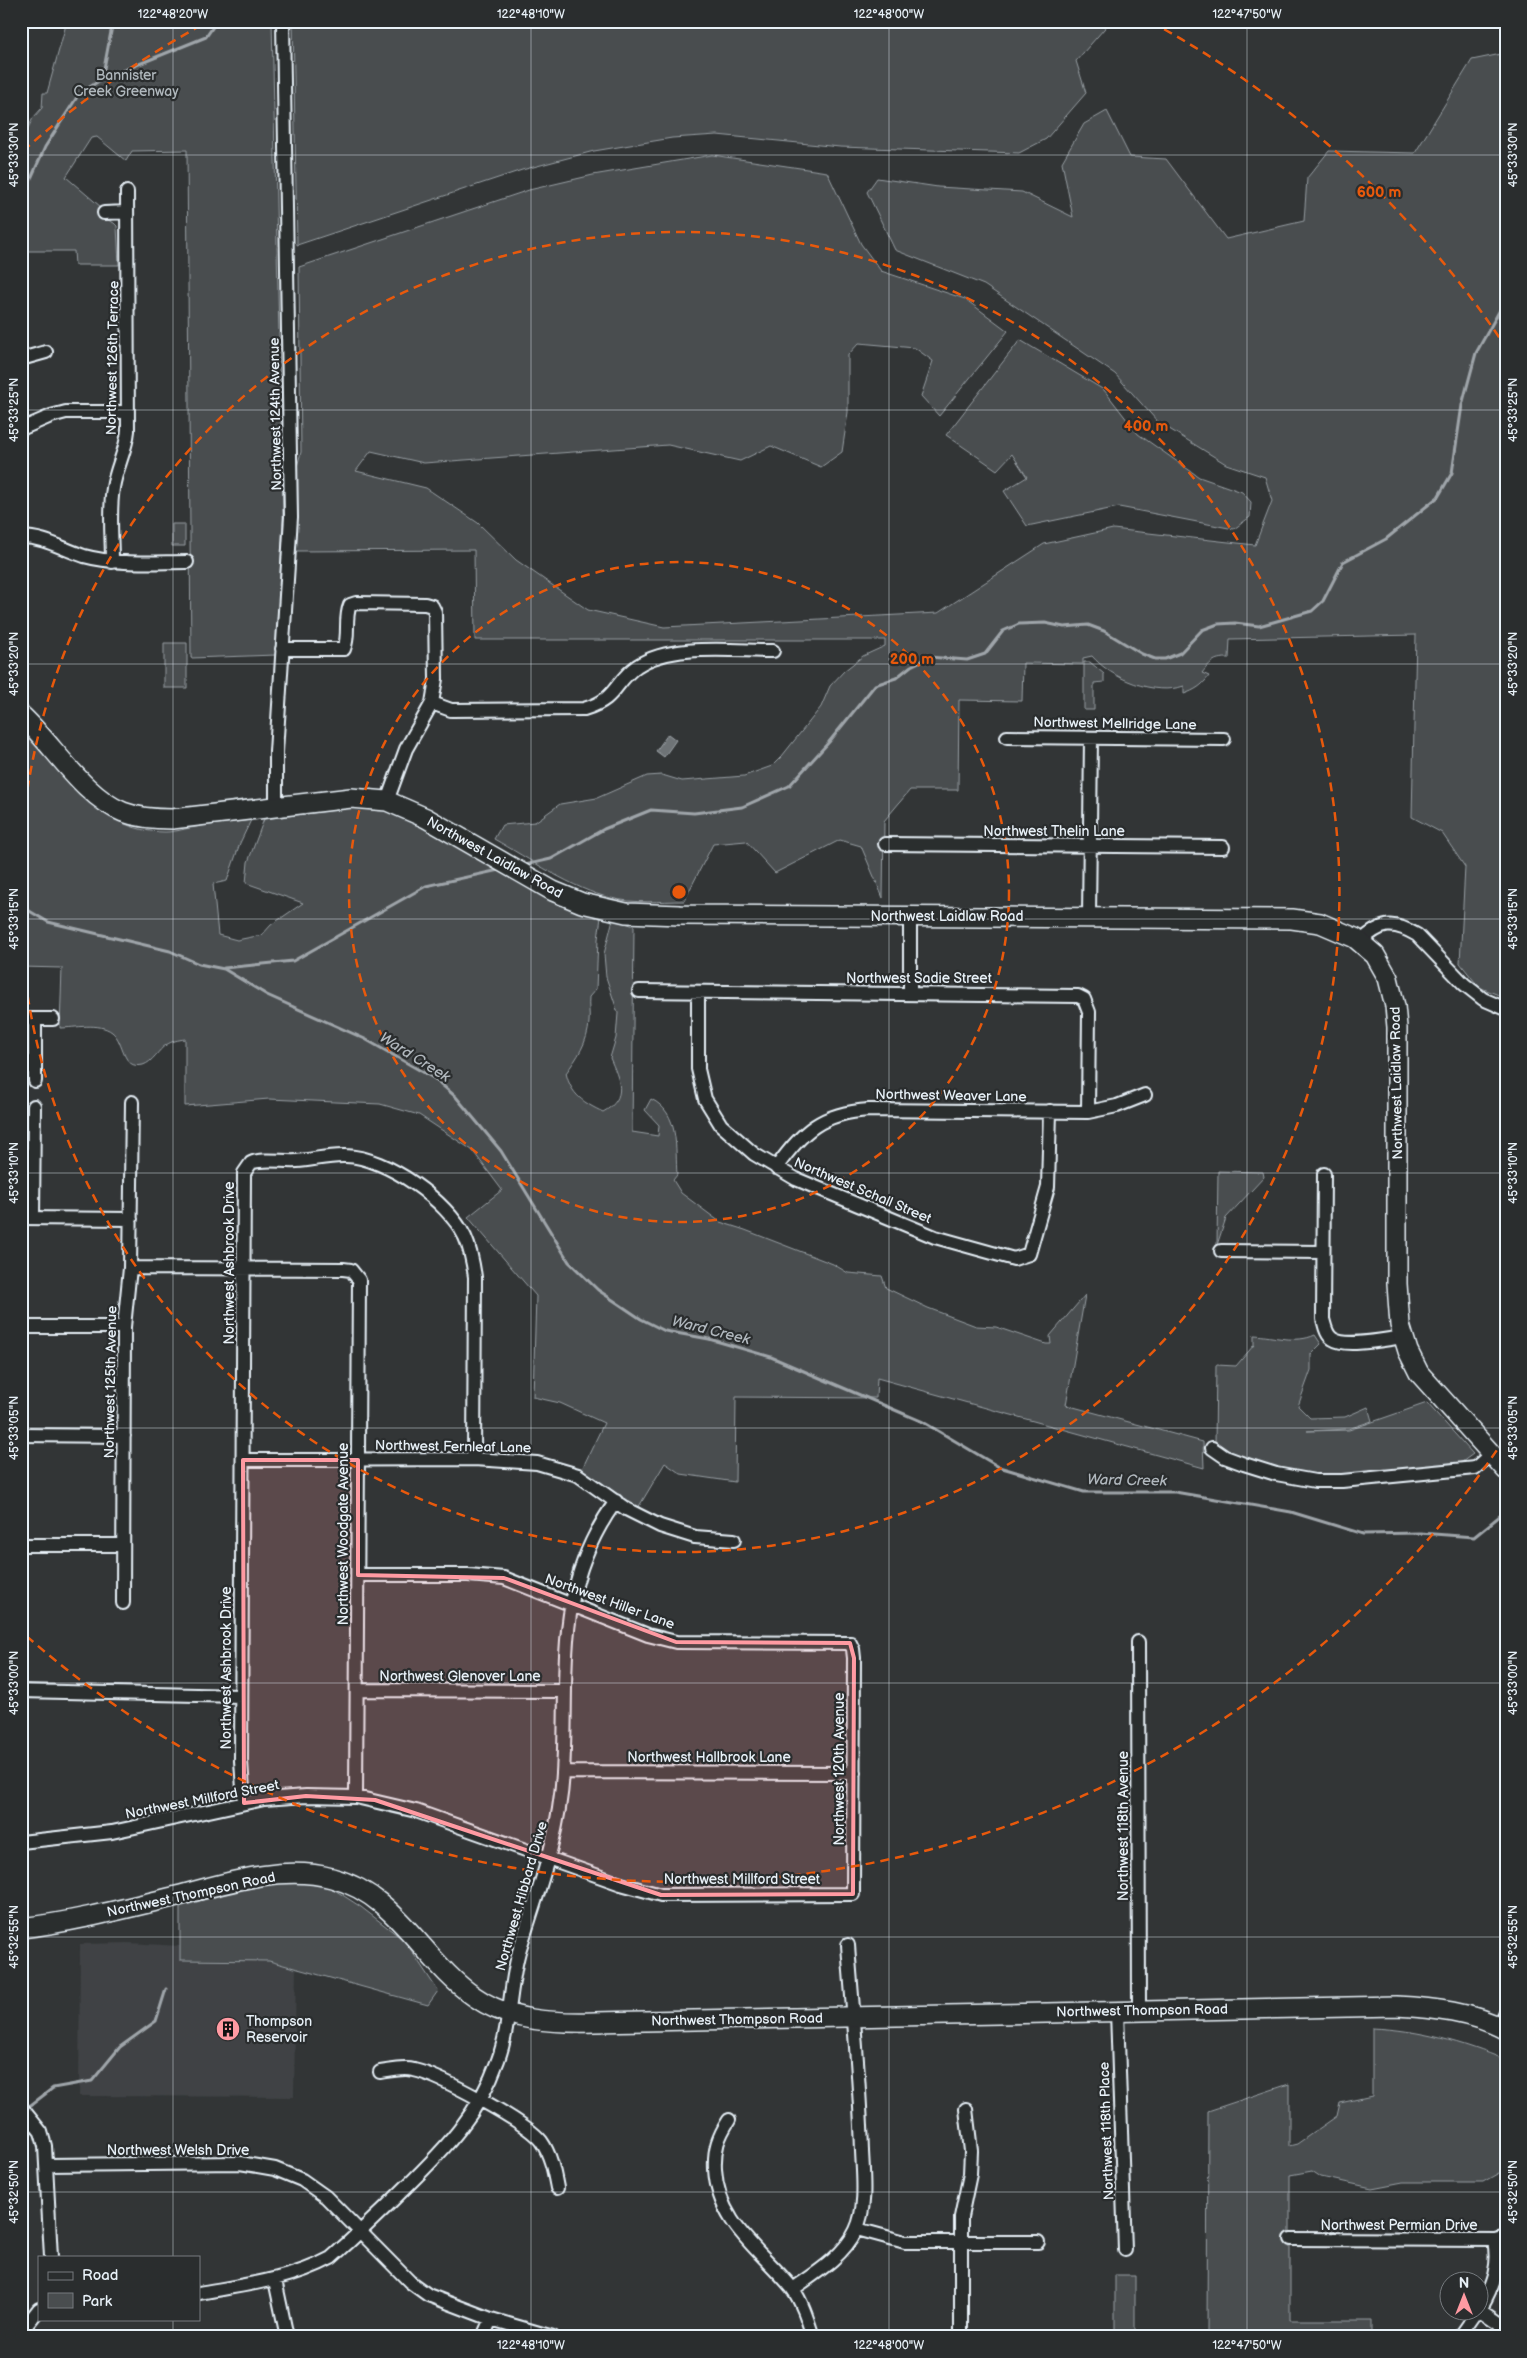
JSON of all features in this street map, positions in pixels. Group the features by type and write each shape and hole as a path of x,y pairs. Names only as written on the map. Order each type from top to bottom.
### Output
{"street":[{"name":"Northwest 124th Avenue","path":"276,806 276,752 291,516 283,21"},
{"name":"Northwest 126th Terrace","path":"112,562 112,501 116,475 127,442 127,192"},
{"path":"104,213 127,212"},
{"path":"21,359 46,352"},
{"path":"21,428 66,412 128,412"},
{"path":"21,537 40,539 83,555 112,562 187,562"},
{"path":"282,649 344,648 348,611 350,606 356,603 426,604 432,606 435,612 436,679 432,703 406,749 386,801"},
{"path":"432,703 451,710 584,709 595,706 611,696 634,668 649,658 681,651 773,651"},
{"name":"Northwest Laidlaw Road","path":"21,715 100,799 123,812 145,818 172,819 351,798 386,801 438,824 553,891 599,908 642,914 1292,920 1325,925 1361,941 1382,966 1395,1006 1398,1158 1397,1284 1400,1326 1419,1374 1506,1470"},
{"name":"Northwest Mellridge Lane","path":"1007,737 1224,739"},
{"path":"1089,917 1091,738"},
{"name":"Northwest Thelin Lane","path":"885,844 1223,847"},
{"path":"910,916 910,993"},
{"path":"1361,941 1372,931 1384,926 1407,929 1416,935 1474,993 1506,1009"},
{"name":"Northwest Sadie Street","path":"639,991 1070,994 1084,999 1089,1012 1088,1112"},
{"name":"Northwest Schall Street","path":"698,992 698,1069 705,1099 721,1125 754,1154 796,1179 935,1237 1008,1257 1029,1254 1033,1246 1048,1187 1050,1111"},
{"path":"21,1019 53,1019"},
{"path":"35,1019 35,1081"},
{"name":"Northwest Weaver Lane","path":"776,1168 793,1144 811,1127 844,1113 869,1110 1088,1112 1117,1106 1145,1094"},
{"name":"Northwest 125th Avenue","path":"123,1603 124,1328 130,1268 132,1219 132,1102"},
{"path":"34,1106 27,1218 132,1219"},
{"name":"Northwest Ashbrook Drive","path":"244,1803 241,1761 241,1696 244,1173 252,1162 347,1156 386,1166 410,1181 451,1217 464,1235 472,1254 474,1277 474,1459"},
{"path":"1324,1174 1323,1319 1328,1334 1332,1339 1347,1343 1404,1337"},
{"path":"1221,1251 1323,1252"},
{"path":"130,1268 244,1269"},
{"name":"Northwest Woodgate Avenue","path":"244,1269 343,1269 355,1274 360,1284 356,1796"},
{"path":"21,1327 124,1328"},
{"path":"21,1435 124,1436"},
{"path":"1212,1448 1225,1457 1276,1474 1304,1480 1331,1482 1475,1468 1491,1454"},
{"name":"Northwest Fernleaf Lane","path":"243,1460 517,1460 552,1466 578,1475 636,1515 671,1530 696,1537 734,1540"},
{"name":"Northwest Hibbard Drive","path":"200,2293 275,2280 315,2267 331,2258 362,2231 447,2147 480,2101 499,2058 520,1950 550,1858 558,1818 563,1772 565,1646 571,1605 588,1548 616,1500"},
{"path":"21,1544 123,1544"},
{"name":"Northwest Hiller Lane","path":"358,1575 494,1577 514,1582 648,1635 676,1642 846,1641 852,1645"},
{"name":"Northwest 118th Avenue","path":"1138,1642 1139,2010"},
{"name":"Northwest 120th Avenue","path":"852,1645 854,1658 853,1894"},
{"name":"Northwest Glenover Lane","path":"358,1690 563,1691"},
{"path":"21,1691 241,1696"},
{"name":"Northwest Hallbrook Lane","path":"563,1772 854,1773"},
{"name":"Northwest Millford Street","path":"21,1842 112,1832 244,1803 296,1796 356,1796 397,1805 634,1888 661,1895 853,1894"},
{"name":"Northwest Thompson Road","path":"21,1928 88,1917 263,1876 310,1874 332,1878 376,1898 396,1915 445,1972 459,1985 486,2004 527,2019 560,2023 1396,2006 1452,2012 1503,2023"},
{"path":"793,2290 830,2262 848,2244 857,2229 863,2180 848,1945"},
{"name":"Northwest 118th Place","path":"1117,2011 1126,2250"},
{"path":"380,2072 413,2069 434,2076 522,2125 540,2140 551,2161 557,2188"},
{"path":"21,2107 41,2132 45,2146 51,2256"},
{"path":"961,2337 962,2204 970,2174 971,2151 966,2109"},
{"path":"729,2120 718,2136 714,2160 719,2196 725,2212 793,2290 807,2319 813,2337"},
{"name":"Northwest Welsh Drive","path":"47,2165 256,2165 275,2169 302,2180 326,2196 418,2289 437,2300 491,2319 553,2337"},
{"path":"857,2229 905,2242 1038,2242"},
{"name":"Northwest Permian Drive","path":"1291,2239 1501,2239"},
{"path":"1490,2289 1496,2274 1501,2239"},
{"path":"275,2280 287,2337"},
{"path":"21,2332 38,2309"},
{"path":"1490,2317 1506,2328"},
{"path":"483,2337 491,2319"},
{"path":"1459,2337 1472,2320"}],"highlighted area":[{"path":"243,1460 358,1460 358,1575 504,1578 676,1642 850,1643 854,1658 853,1894 661,1895 375,1800 306,1796 244,1803"}],"shaded area":[{"path":"668,734 676,740 664,757 656,751"},
{"name":"Thompson Reservoir","path":"129,1943 180,1946 181,1960 269,1961 296,1968 294,2097 79,2096 80,1944"}],"green space":[{"name":"Bannister Creek Greenway","path":"67,21 161,21 162,27 186,27 186,21 272,21 283,518 276,655 191,658 187,150 132,151 126,161 97,137 91,138 66,177 101,207 102,217 117,226 119,265 75,265 74,251 25,251 21,258 21,142 33,118 42,108 43,93 47,93"},
{"path":"293,21 1111,21 1076,61 1086,93 1046,139 1019,153 840,147 717,135 672,138 594,151 522,170 297,245"},
{"path":"1506,53 1506,998 1479,987 1460,963 1465,867 1442,833 1412,817 1416,635 1230,639 1229,658 1217,659 1211,663 1202,673 1209,676 1198,687 1184,694 1184,686 1160,689 1134,683 1111,672 1092,656 1083,658 1083,664 1023,663 1022,701 959,700 958,790 910,790 884,821 883,898 861,846 840,840 775,873 746,841 713,844 684,901 629,901 611,898 582,888 551,873 494,839 502,825 535,822 560,804 597,798 647,776 662,775 682,781 744,776 772,766 821,707 830,686 844,671 863,656 885,646 885,640 475,640 474,550 296,551 297,467 301,452 299,267 529,190 593,175 712,155 827,172 861,244 881,271 965,299 1008,331 939,416 921,396 933,361 915,348 859,343 848,355 848,412 842,452 821,467 771,446 740,461 668,445 424,463 371,451 356,471 426,488 478,523 516,560 588,610 664,627 938,613 1044,544 1113,529 1255,545 1272,501 1265,477 1226,464 1158,422 1115,374 984,285 895,250 867,192 877,178 938,187 1022,192 1073,217 1062,162 1084,124 1107,111 1130,157 1166,159 1226,239 1304,221 1307,178 1329,151 1415,153 1472,60"},
{"path":"1020,340 1104,390 1138,434 1199,477 1242,492 1251,502 1250,517 1234,529 1119,507 1027,526 1004,491 1027,477 1012,454 997,470 946,435"},
{"path":"172,524 185,524 185,546 172,546"},
{"path":"164,643 187,643 187,688 164,688"},
{"path":"1084,662 1090,662 1104,674 1104,682 1094,683 1094,710 1084,710"},
{"path":"21,729 84,796 120,822 141,829 165,832 251,820 240,843 227,881 213,884 218,935 237,940 262,935 271,925 303,903 246,883 248,862 264,819 360,807 376,808 403,817 551,900 601,917 596,989 589,997 587,1036 574,1062 566,1073 575,1093 590,1105 603,1112 616,1101 620,1088 610,1058 616,1038 618,1013 606,977 604,954 613,919 634,926 632,1132 658,1136 659,1125 645,1110 651,1099 667,1113 676,1143 677,1175 673,1180 681,1193 720,1222 833,1264 848,1273 882,1276 886,1288 928,1308 976,1326 996,1327 1046,1344 1051,1344 1050,1336 1085,1295 1066,1405 1203,1442 1204,1468 877,1378 876,1398 736,1397 735,1482 681,1474 665,1463 638,1508 582,1469 604,1423 560,1403 533,1397 536,1296 468,1217 502,1190 472,1150 419,1115 380,1104 269,1099 185,1106 185,1039 168,1044 147,1063 136,1065 127,1059 116,1036 107,1029 94,1026 60,1028 62,968 21,967"},
{"path":"1218,1171 1263,1172 1264,1177 1226,1218 1217,1245"},
{"path":"1254,1335 1300,1339 1315,1335 1321,1344 1311,1354 1311,1370 1298,1406 1310,1418 1345,1417 1368,1407 1372,1421 1348,1429 1307,1431 1349,1430 1427,1403 1473,1454 1462,1462 1454,1464 1339,1479 1269,1470 1215,1446 1216,1365 1236,1366 1254,1345"},
{"path":"284,1881 327,1885 361,1907 405,1941 438,1991 428,2005 269,1961 180,1960 180,1907 233,1891"},
{"path":"1372,2028 1407,2031 1440,2038 1506,2060 1506,2169 1483,2182 1403,2182 1372,2188 1321,2177 1312,2171 1290,2175 1290,2320 1372,2320 1372,2337 1207,2337 1208,2111 1289,2084 1289,2146 1297,2144 1337,2116 1340,2103 1372,2096"},
{"path":"1115,2275 1135,2275 1135,2337 1115,2337"}],"waterway":[{"path":"102,79 113,21"},
{"path":"21,201 45,147 79,94 102,79 206,37 217,21"},
{"path":"525,865 551,859 604,829 651,810 694,813 742,807 789,786 829,742 875,685 896,678 911,666 929,657 967,660 985,654 1003,631 1019,624 1045,623 1064,627 1088,625 1104,631 1142,654 1155,659 1165,659 1180,653 1202,630 1218,624 1235,623 1259,626 1312,611 1323,601 1343,562 1386,539 1438,497 1452,473 1462,405 1476,353 1506,299"},
{"path":"224,968 293,961 426,886 499,870"},
{"name":"Ward Creek","path":"21,906 48,922 170,951 199,964 224,969 267,995 365,1039 435,1079 456,1097 501,1151 569,1262 598,1290 641,1319 665,1331 709,1339 771,1357 923,1422 999,1467 1084,1492 1175,1492 1291,1512 1363,1534 1420,1533 1474,1537 1506,1511"},
{"path":"27,2108 53,2088 92,2081 120,2047 156,2021 166,1989"}],"place":[{"name":"Thompson Reservoir","path":"228,2029"}]}
